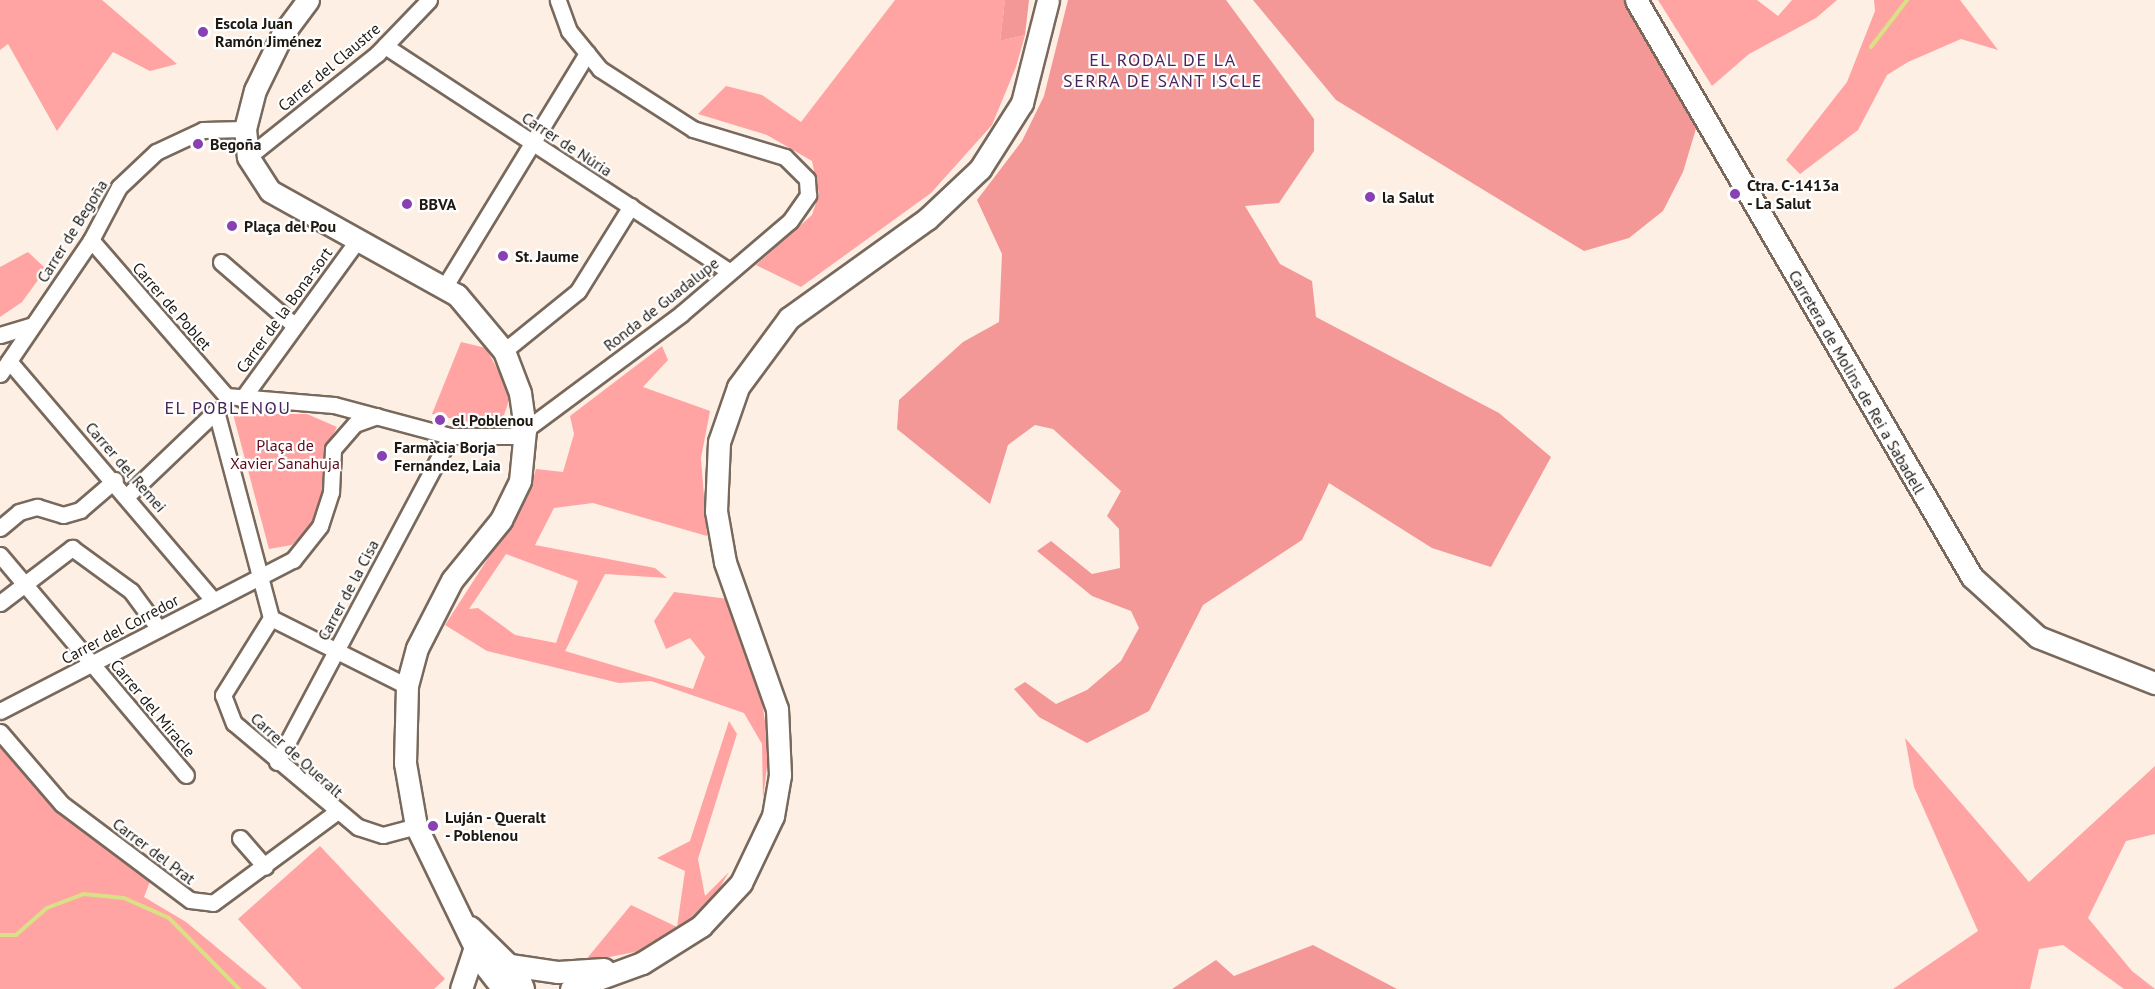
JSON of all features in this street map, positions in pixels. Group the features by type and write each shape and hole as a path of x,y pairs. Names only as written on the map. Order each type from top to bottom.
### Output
{"main road":[{"path":"308,0 268,62 245,129 248,157 270,191 356,242 445,286 504,351 520,393 525,430 520,482 501,520 452,580 417,648 407,686 405,763 416,826 475,948 503,989"},
{"path":"571,989 642,963 686,937 725,903 758,852 777,800 777,710 725,562 716,511 716,464 731,402 753,359 789,318 927,219 980,169 1022,103 1048,0"},
{"name":"Carretera de Molins de Rei a Sabadell","path":"1636,0 1972,578 2038,637 2155,682"},
{"path":"463,921 510,965 523,989"},
{"path":"461,989 475,948"},
{"path":"510,965 577,972 642,963"}],"street":[{"name":"Carrer del Claustre","path":"248,157 385,46 429,0"},
{"path":"445,286 587,53 569,31 558,0"},
{"name":"Carrer de Núria","path":"385,46 730,272"},
{"name":"Ronda de Guadalupe","path":"525,430 730,272 790,221 808,195 807,179 785,157 693,129 600,69 587,53"},
{"name":"Carrer de Begoña","path":"4,367 91,240 119,187 156,152 203,130 245,129"},
{"path":"504,351 578,291 630,207"},
{"name":"Carrer de Poblet","path":"91,240 226,396 242,399"},
{"name":"Carrer de la Bona-sort","path":"242,399 356,242"},
{"path":"221,262 294,325"},
{"path":"0,335 33,325"},
{"name":"Carrer del Remei","path":"4,367 115,480 213,600"},
{"path":"242,399 334,405 450,436 503,436 525,430"},
{"path":"128,495 216,411 256,577 271,618 407,686"},
{"path":"256,577 293,560 321,526 331,492 333,449 355,424 376,416"},
{"name":"Carrer de la Cisa","path":"277,762 450,436"},
{"path":"0,528 19,512 37,507 63,515 80,510 115,480"},
{"path":"0,603 22,581 72,548 131,591 159,629"},
{"name":"Carrer del Miracle","path":"0,555 186,775"},
{"name":"Carrer del Corredor","path":"0,711 93,665 256,577"},
{"name":"Carrer de Queralt","path":"271,618 223,695 234,723 335,813 383,835 416,826"},
{"name":"Carrer del Prat","path":"0,732 62,804 190,900 213,903 265,867 335,813"},
{"path":"240,838 265,867"}],"green space":[{"path":"0,0 102,0 177,64 150,71 113,52 57,131 8,44 0,50"},
{"path":"895,0 1005,0 1000,41 1025,35 1016,67 992,125 931,193 801,287 756,265 812,215 819,194 812,161 767,135 698,114 726,86 762,95 801,122"},
{"path":"1658,0 1757,0 1778,16 1792,0 1837,0 1816,18 1749,54 1712,86"},
{"path":"1874,0 1960,0 1998,50 1961,39 1908,62 1887,75 1858,130 1800,174 1786,160 1847,82 1875,11"},
{"path":"28,252 46,269 22,302 0,317 0,267"},
{"path":"461,342 486,348 511,395 504,415 484,426 432,414"},
{"path":"662,346 668,360 643,387 710,411 701,458 707,536 593,503 554,508 535,545 655,568 667,578 605,574 565,651 693,689 705,657 690,638 666,649 654,621 674,592 728,599 760,688 769,749 763,800 762,744 744,713 651,681 619,683 487,651 445,625 527,498 536,469 563,472 574,434 570,416","holes":["506,554 578,581 556,643 515,635 478,608 469,609"]},
{"name":"Plaça de Xavier Sanahuja","path":"233,414 307,414 337,427 325,450 324,490 311,525 292,545 269,549"},
{"path":"729,721 737,734 698,859 705,896 729,872 716,894 688,921 645,950 584,962 631,905 677,927 685,871 657,858 690,841"},
{"path":"1905,738 2029,882 2155,766 2155,834 2126,841 2088,918 2132,971 2155,989 2124,989 2063,945 2039,949 2030,989 1893,989 1978,931 1914,787"},
{"path":"0,742 151,879 144,897 186,922 267,989 0,989"},
{"path":"320,846 445,979 434,989 302,989 238,919"}],"shaded area":[{"path":"1005,0 1029,0 1025,35 1000,41"},
{"path":"1068,0 1226,0 1314,119 1314,151 1279,203 1245,206 1280,264 1312,281 1316,317 1499,413 1551,457 1491,567 1432,548 1329,483 1302,540 1203,605 1149,711 1087,743 1039,717 1014,689 1025,682 1056,704 1087,690 1121,661 1139,628 1131,611 1092,596 1037,551 1051,541 1092,574 1120,568 1119,529 1107,516 1121,491 1053,429 1035,425 1008,445 990,504 897,429 899,400 963,342 999,322 1002,254 977,200 1022,141 1044,96"},
{"path":"1253,0 1626,0 1698,122 1683,172 1663,211 1629,238 1584,251 1336,100"},
{"path":"1313,945 1397,989 1172,989 1216,960 1234,976"}],"waterway":[{"path":"1871,47 1907,0"},
{"path":"0,935 16,935 47,908 83,894 124,898 169,918 239,989"}],"place":[{"name":"Escola Juan Ramón Jiménez","path":"203,32"},
{"name":"Begoña","path":"198,144"},
{"name":"Ctra. C-1413a - La Salut","path":"1735,194"},
{"name":"la Salut","path":"1370,197"},
{"name":"BBVA","path":"407,204"},
{"name":"Plaça del Pou","path":"232,226"},
{"name":"St. Jaume","path":"503,256"},
{"name":"el Poblenou","path":"440,420"},
{"name":"Farmàcia Borja Fernandez, Laia","path":"382,456"},
{"name":"Luján - Queralt - Poblenou","path":"433,826"}],"district":[{"name":"EL RODAL DE LA SERRA DE SANT ISCLE","path":"1163,71"},
{"name":"EL POBLENOU","path":"228,408"}]}
